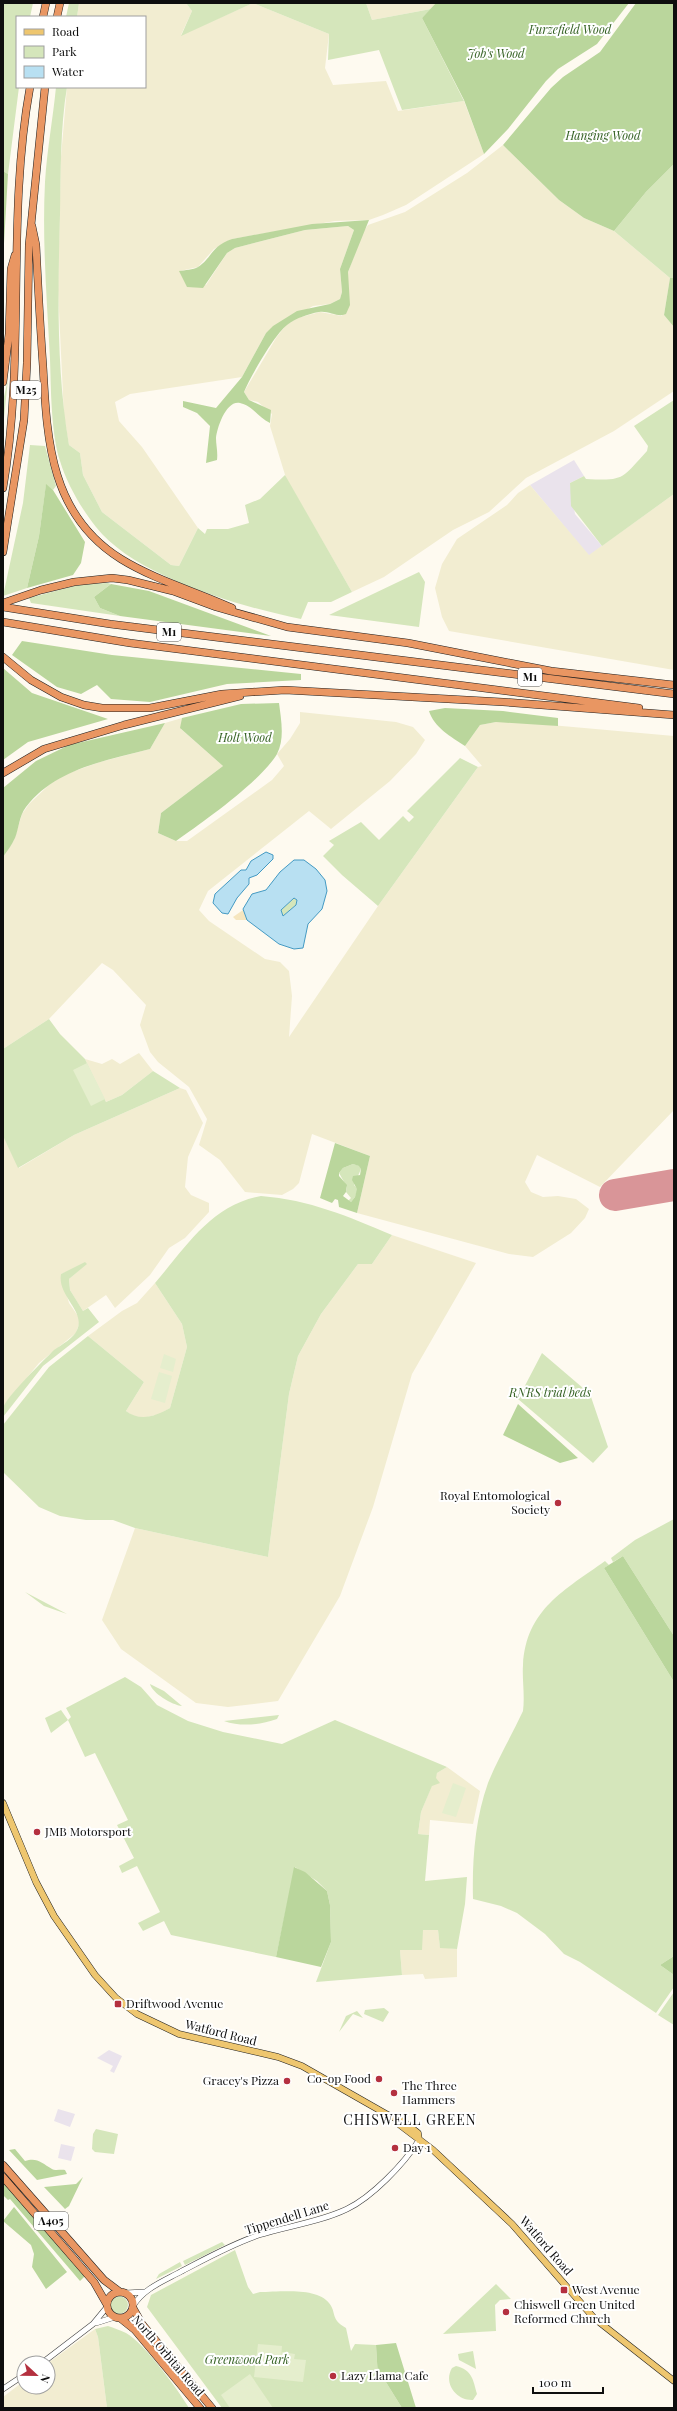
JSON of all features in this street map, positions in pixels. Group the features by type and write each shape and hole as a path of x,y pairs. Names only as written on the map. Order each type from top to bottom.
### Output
{"highway":[{"path":"43,16 46,3"},
{"path":"57,16 60,3"},
{"name":"M25","path":"3,488 15,374 18,201 30,88"},
{"name":"M25","path":"3,552 24,420 27,363 29,245 45,88"},
{"path":"32,226 36,245 49,446 61,488 71,508 85,528 120,558 160,578 258,619"},
{"path":"3,382 9,334 11,269 17,251"},
{"path":"3,603 30,593 74,582 112,578 128,580 174,591 287,627 408,643 550,671 674,685"},
{"name":"M1","path":"3,607 125,626 674,694"},
{"name":"M1","path":"6,623 130,643 674,714"},
{"path":"3,657 8,663 31,680 61,697 84,705 102,708 150,708 222,694 267,690 503,702 674,714"},
{"path":"3,772 44,749 138,722 267,690"},
{"name":"A405","path":"3,2165 100,2275 123,2292"},
{"name":"A405","path":"3,2177 94,2282 107,2305"},
{"path":"123,2292 131,2298 133,2307 128,2315 117,2318 107,2305 112,2294 123,2292"},
{"name":"North Orbital Road","path":"133,2307 142,2324 212,2408"},
{"name":"North Orbital Road","path":"117,2318 135,2330 200,2408"}],"main road":[{"name":"Watford Road","path":"3,1803 36,1882 54,1916 95,1975 116,1998 137,2014 179,2034 278,2057 302,2066 388,2115 397,2118 400,2125 433,2150 512,2224 594,2318 674,2381"}],"street":[{"name":"Tippendell Lane","path":"133,2307 144,2292 232,2246 259,2235 347,2209 376,2188 414,2149 420,2140"},
{"name":"Tippendell Lane","path":"123,2292 144,2292"},
{"path":"52,2355 93,2324 107,2305"},
{"path":"93,2324 117,2318"},
{"path":"3,2389 16,2381"}],"shaded area":[{"path":"79,3 186,3 192,11 181,35 253,3 329,34 325,68 333,85 386,81 398,111 464,101 484,154 406,205 383,215 369,220 335,221 232,239 214,249 198,267 180,271 206,285 227,253 235,248 305,230 348,226 354,230 340,269 342,292 340,299 330,304 313,306 266,333 242,377 130,394 115,402 119,421 142,447 198,528 179,566 171,565 102,512 83,475 80,453 69,445 64,416 58,290 61,157 67,88 146,88 146,16 77,16"},
{"path":"366,3 436,3 431,9 372,20"},
{"path":"503,145 559,200 584,218 614,231 670,278 664,315 674,327 674,391 614,431 526,478 489,512 453,530 384,577 352,592 286,478 270,426 272,414 258,402 249,400 244,392 276,338 286,325 297,318 320,312 342,316 348,272 363,232 368,225 405,212 467,173"},
{"path":"574,460 584,476 570,483 575,514 602,546 589,556 530,485"},
{"path":"530,485 589,555 674,494 674,670 449,631 442,617 435,588 442,564 457,539 507,505 518,493"},
{"path":"300,712 396,722 413,727 425,740 416,754 390,781 331,829 309,811 208,891 199,910 209,921 265,959 280,962 289,971 292,996 289,1037 378,906 478,767 482,766 465,746 480,725 496,722 517,722 674,736 674,1110 600,1187 537,1155 525,1182 531,1192 543,1197 558,1196 576,1199 589,1209 585,1218 571,1233 533,1257 509,1254 357,1213 370,1156 312,1134 299,1183 293,1189 282,1195 245,1192 220,1160 199,1145 207,1119 189,1087 158,1062 150,1052 140,1025 146,1005 113,970 102,963 49,1019 3,1049 3,857 14,840 22,814 29,804 50,784 66,774 100,762 150,749 165,723 182,718 181,729 223,766 161,813 158,833 176,841 187,841 272,780 284,766 277,754 290,739 300,723"},
{"path":"139,1053 153,1071 122,1095 106,1102 85,1059 102,1064 112,1059 120,1064"},
{"path":"180,1088 186,1090 203,1123 188,1157 185,1187 191,1195 209,1203 209,1212 185,1238 169,1248 150,1275 115,1308 106,1295 83,1311 70,1290 69,1279 86,1264 61,1274 69,1303 80,1321 76,1333 39,1363 3,1407 3,1136 19,1168 74,1135"},
{"path":"392,1235 476,1263 412,1374 373,1507 340,1596 278,1701 228,1707 196,1703 121,1649 102,1620 135,1528 268,1557 289,1394 298,1356 321,1314 358,1264 372,1264"},
{"path":"155,1283 182,1324 187,1347 170,1408 160,1414 143,1418 133,1416 126,1411 144,1382 88,1336 122,1311 137,1303"},
{"path":"447,1767 480,1791 473,1824 430,1820 429,1835 418,1834 421,1812 437,1773"},
{"path":"422,1930 438,1930 440,1947 457,1949 457,1977 425,1979 423,1974 402,1975 400,1950 421,1950"},
{"path":"109,2050 122,2056 114,2073 110,2071 113,2066 97,2058"},
{"path":"58,2109 75,2114 70,2127 54,2121"},
{"path":"61,2144 75,2147 71,2161 58,2158"},
{"path":"95,2329 98,2337 107,2408 3,2408 3,2397 16,2387 16,2395 56,2395 56,2357"}],"green space":[{"path":"3,3 33,3 30,16 16,16 16,88 19,88 8,174 3,171"},
{"path":"69,3 79,3 77,16 66,16"},
{"path":"186,3 253,3 181,36 192,11"},
{"path":"253,3 366,3 372,20 431,9 422,18 464,101 402,110 379,50 328,60 329,34"},
{"name":"Job's Wood","path":"436,3 629,3 597,44 558,69 546,81 508,129 484,154 464,100 422,18"},
{"name":"Hanging Wood","path":"636,3 674,3 674,164 646,192 614,231 584,218 559,200 503,145 551,88 563,77 600,52"},
{"path":"56,88 67,88 61,150 59,272 59,330 62,388 69,445 80,453 83,475 102,512 171,565 179,566 198,528 205,534 207,529 228,529 249,523 245,505 260,499 285,475 352,592 331,602 308,602 301,619 220,598 190,587 136,560 113,545 96,527 85,512 66,478 57,450 53,425 44,249 44,204 47,158"},
{"path":"674,164 674,278 670,278 614,231 646,192"},
{"path":"3,171 8,174 3,261"},
{"path":"369,220 348,272 350,305 346,314 340,315 319,312 311,314 294,320 282,330 263,356 244,392 249,400 271,410 270,423 245,405 235,403 230,406 220,422 216,438 217,460 206,463 210,426 197,413 183,407 183,401 216,408 242,377 266,333 273,326 297,311 330,304 340,299 342,292 340,269 354,230 348,226 305,230 235,248 227,253 203,288 187,287 179,271 198,267 216,248 232,239 312,224"},
{"path":"670,278 674,278 674,327 664,315"},
{"path":"8,379 3,428 3,401"},
{"path":"674,400 674,494 602,546 571,506 570,483 584,476 586,479 608,479 616,478 627,473 647,451 648,446 634,426"},
{"path":"30,445 45,446 56,486 53,490 46,485 39,536 27,588 3,596 23,503"},
{"path":"46,484 53,490 85,542 81,563 73,575 27,588 39,536"},
{"path":"419,572 425,582 419,627 329,615"},
{"path":"82,584 111,584 94,597 100,608 120,616 31,603 29,598"},
{"path":"111,584 149,591 271,636 120,616 100,608 94,597"},
{"path":"22,641 112,655 301,674 301,680 227,684 150,702 111,699 97,685 81,694 57,687 12,655"},
{"path":"3,668 32,693 108,719 28,742 3,760"},
{"name":"Holt Wood","path":"279,703 282,729 281,742 277,754 258,777 230,801 176,841 158,833 161,813 223,766 180,728 182,718 241,704"},
{"path":"445,708 503,711 558,718 558,726 496,722 480,725 465,746 439,727 431,717 429,711"},
{"path":"165,723 150,749 117,757 83,768 52,783 38,794 26,807 20,818 15,838 3,857 3,788 36,761 69,745"},
{"path":"460,758 478,767 378,906 342,875 323,856 334,845 329,841 361,822 379,840 403,816 409,822 414,817 407,811"},
{"path":"294,898 297,900 296,905 283,916 281,910"},
{"path":"49,1019 60,1034 85,1059 106,1102 122,1095 153,1071 180,1088 74,1135 18,1168 3,1136 3,1049"},
{"path":"87,1063 105,1099 91,1106 73,1070"},
{"path":"335,1143 370,1156 357,1213 339,1207 338,1200 335,1199 332,1203 320,1198","holes":["353,1164 359,1166 361,1169 360,1175 353,1176 352,1180 357,1189 355,1197 351,1202 343,1196 346,1192 347,1185 339,1176 339,1173 343,1168"]},
{"path":"353,1164 360,1166 361,1169 354,1185 358,1189 351,1202 348,1201 351,1198 346,1192 347,1187 339,1173 343,1168"},
{"path":"261,1196 312,1205 344,1215 392,1235 372,1264 358,1264 321,1314 298,1356 289,1394 268,1557 135,1528 113,1520 86,1520 60,1516 39,1507 3,1472 3,1425 49,1367 88,1336 144,1382 126,1411 137,1416 148,1417 170,1408 187,1347 182,1324 155,1283 189,1242 214,1218 228,1208 243,1201"},
{"path":"85,1262 87,1264 69,1279 70,1290 83,1311 88,1308 99,1322 43,1366 3,1417 3,1408 18,1387 54,1350 70,1339 77,1330 79,1323 78,1316 63,1289 61,1274"},
{"name":"RNRS trial beds","path":"542,1353 590,1394 608,1447 593,1463 518,1399"},
{"path":"164,1354 176,1359 173,1372 160,1368"},
{"path":"159,1372 172,1376 165,1403 151,1399"},
{"path":"518,1404 578,1458 560,1463 503,1435"},
{"path":"674,1519 674,1636 623,1556 613,1562 611,1558 635,1540"},
{"path":"623,1556 674,1636 674,1682 604,1568"},
{"path":"605,1561 609,1565 604,1568 674,1682 674,1956 660,1965 674,1975 674,1987 656,2013 580,1962 564,1954 545,1934 517,1913 501,1906 473,1899 475,1840 480,1811 488,1783 523,1711 523,1665 531,1629 550,1603 562,1592"},
{"path":"25,1592 67,1614 44,1606"},
{"path":"125,1677 141,1687 157,1705 188,1721 223,1732 282,1744 335,1720 447,1767 437,1773 436,1778 440,1783 432,1786 421,1812 418,1834 429,1835 425,1881 467,1877 465,1904 457,1949 440,1948 438,1930 423,1930 422,1950 400,1950 402,1975 316,1982 331,1942 330,1905 327,1891 317,1881 295,1867 276,1957 171,1935 164,1921 143,1931 138,1923 160,1912 137,1866 122,1873 119,1866 134,1858 117,1825 128,1820 95,1753 85,1757 68,1720 71,1717 66,1708"},
{"path":"150,1684 164,1691 182,1706 158,1695"},
{"path":"61,1710 68,1720 51,1733 45,1718"},
{"path":"279,1715 277,1719 257,1724 244,1725 224,1721"},
{"path":"453,1783 466,1788 456,1817 442,1813"},
{"path":"294,1867 305,1872 327,1891 330,1905 331,1942 321,1967 276,1957"},
{"path":"674,1956 674,1975 660,1965"},
{"path":"674,1992 674,2025 658,2015"},
{"path":"384,2008 389,2012 383,2022 364,2014 365,2010"},
{"path":"357,2011 363,2018 353,2014 339,2032 346,2016"},
{"path":"96,2129 118,2134 114,2154 95,2152 92,2149 93,2134"},
{"path":"15,2149 25,2161 36,2160 53,2170 65,2170 67,2174 37,2180 9,2150"},
{"path":"83,2177 69,2206 65,2209 44,2187 76,2184"},
{"path":"3,2182 85,2276 80,2281 10,2199 8,2200 3,2195"},
{"path":"14,2207 67,2272 46,2289 32,2267 34,2254 31,2245 3,2221"},
{"path":"222,2242 225,2245 185,2265 183,2261"},
{"name":"Greenwood Park","path":"235,2250 248,2287 253,2294 260,2292 287,2291 307,2292 316,2295 329,2303 338,2322 346,2328 351,2351 355,2344 376,2345 378,2378 384,2379 402,2408 222,2408 147,2307 151,2295"},
{"path":"180,2262 182,2266 156,2279 159,2274"},
{"path":"496,2284 511,2299 500,2300 495,2305 496,2331 443,2334"},
{"path":"115,2296 123,2296 128,2301 126,2312 123,2314 115,2314 110,2309 110,2301"},
{"path":"108,2326 126,2333 151,2356 169,2378 189,2408 107,2408 98,2337 95,2329"},
{"path":"396,2343 416,2408 402,2408 384,2379 378,2378 376,2345"},
{"path":"258,2344 282,2346 281,2358 282,2352 295,2354 294,2359 306,2360 303,2382 254,2377"},
{"path":"473,2351 476,2369 459,2360 458,2354"},
{"path":"456,2366 465,2370 471,2376 477,2394 473,2400 461,2398 450,2385 450,2374 452,2368"},
{"path":"250,2374 273,2408 230,2408 221,2395"}],"sand":[{"path":"243,910 247,920 236,920 233,917"}],"water":[{"path":"266,852 273,855 273,859 257,875 249,878 249,884 237,898 228,914 222,913 213,903 215,894 241,870 246,870 251,861"},
{"path":"294,860 304,860 316,869 325,880 327,891 322,909 308,924 303,948 294,949 279,944 247,920 243,909 252,894 266,890 280,872","holes":["294,898 297,900 296,905 283,916 281,910"]}],"runway":[{"path":"615,1195 674,1185"}],"place":[{"name":"Royal Entomological Society","path":"558,1503"},
{"name":"JMB Motorsport","path":"37,1832"},
{"name":"Driftwood Avenue","path":"118,2004"},
{"name":"Co-op Food","path":"379,2079"},
{"name":"Gracey's Pizza","path":"287,2081"},
{"name":"The Three Hammers","path":"394,2093"},
{"name":"Day 1","path":"395,2148"},
{"name":"West Avenue","path":"564,2290"},
{"name":"Chiswell Green United Reformed Church","path":"506,2312"},
{"name":"Lazy Llama Cafe","path":"333,2376"}],"district":[{"name":"CHISWELL GREEN","path":"410,2120"}],"park label":[{"name":"Furzefield Wood","path":"570,30"}]}
